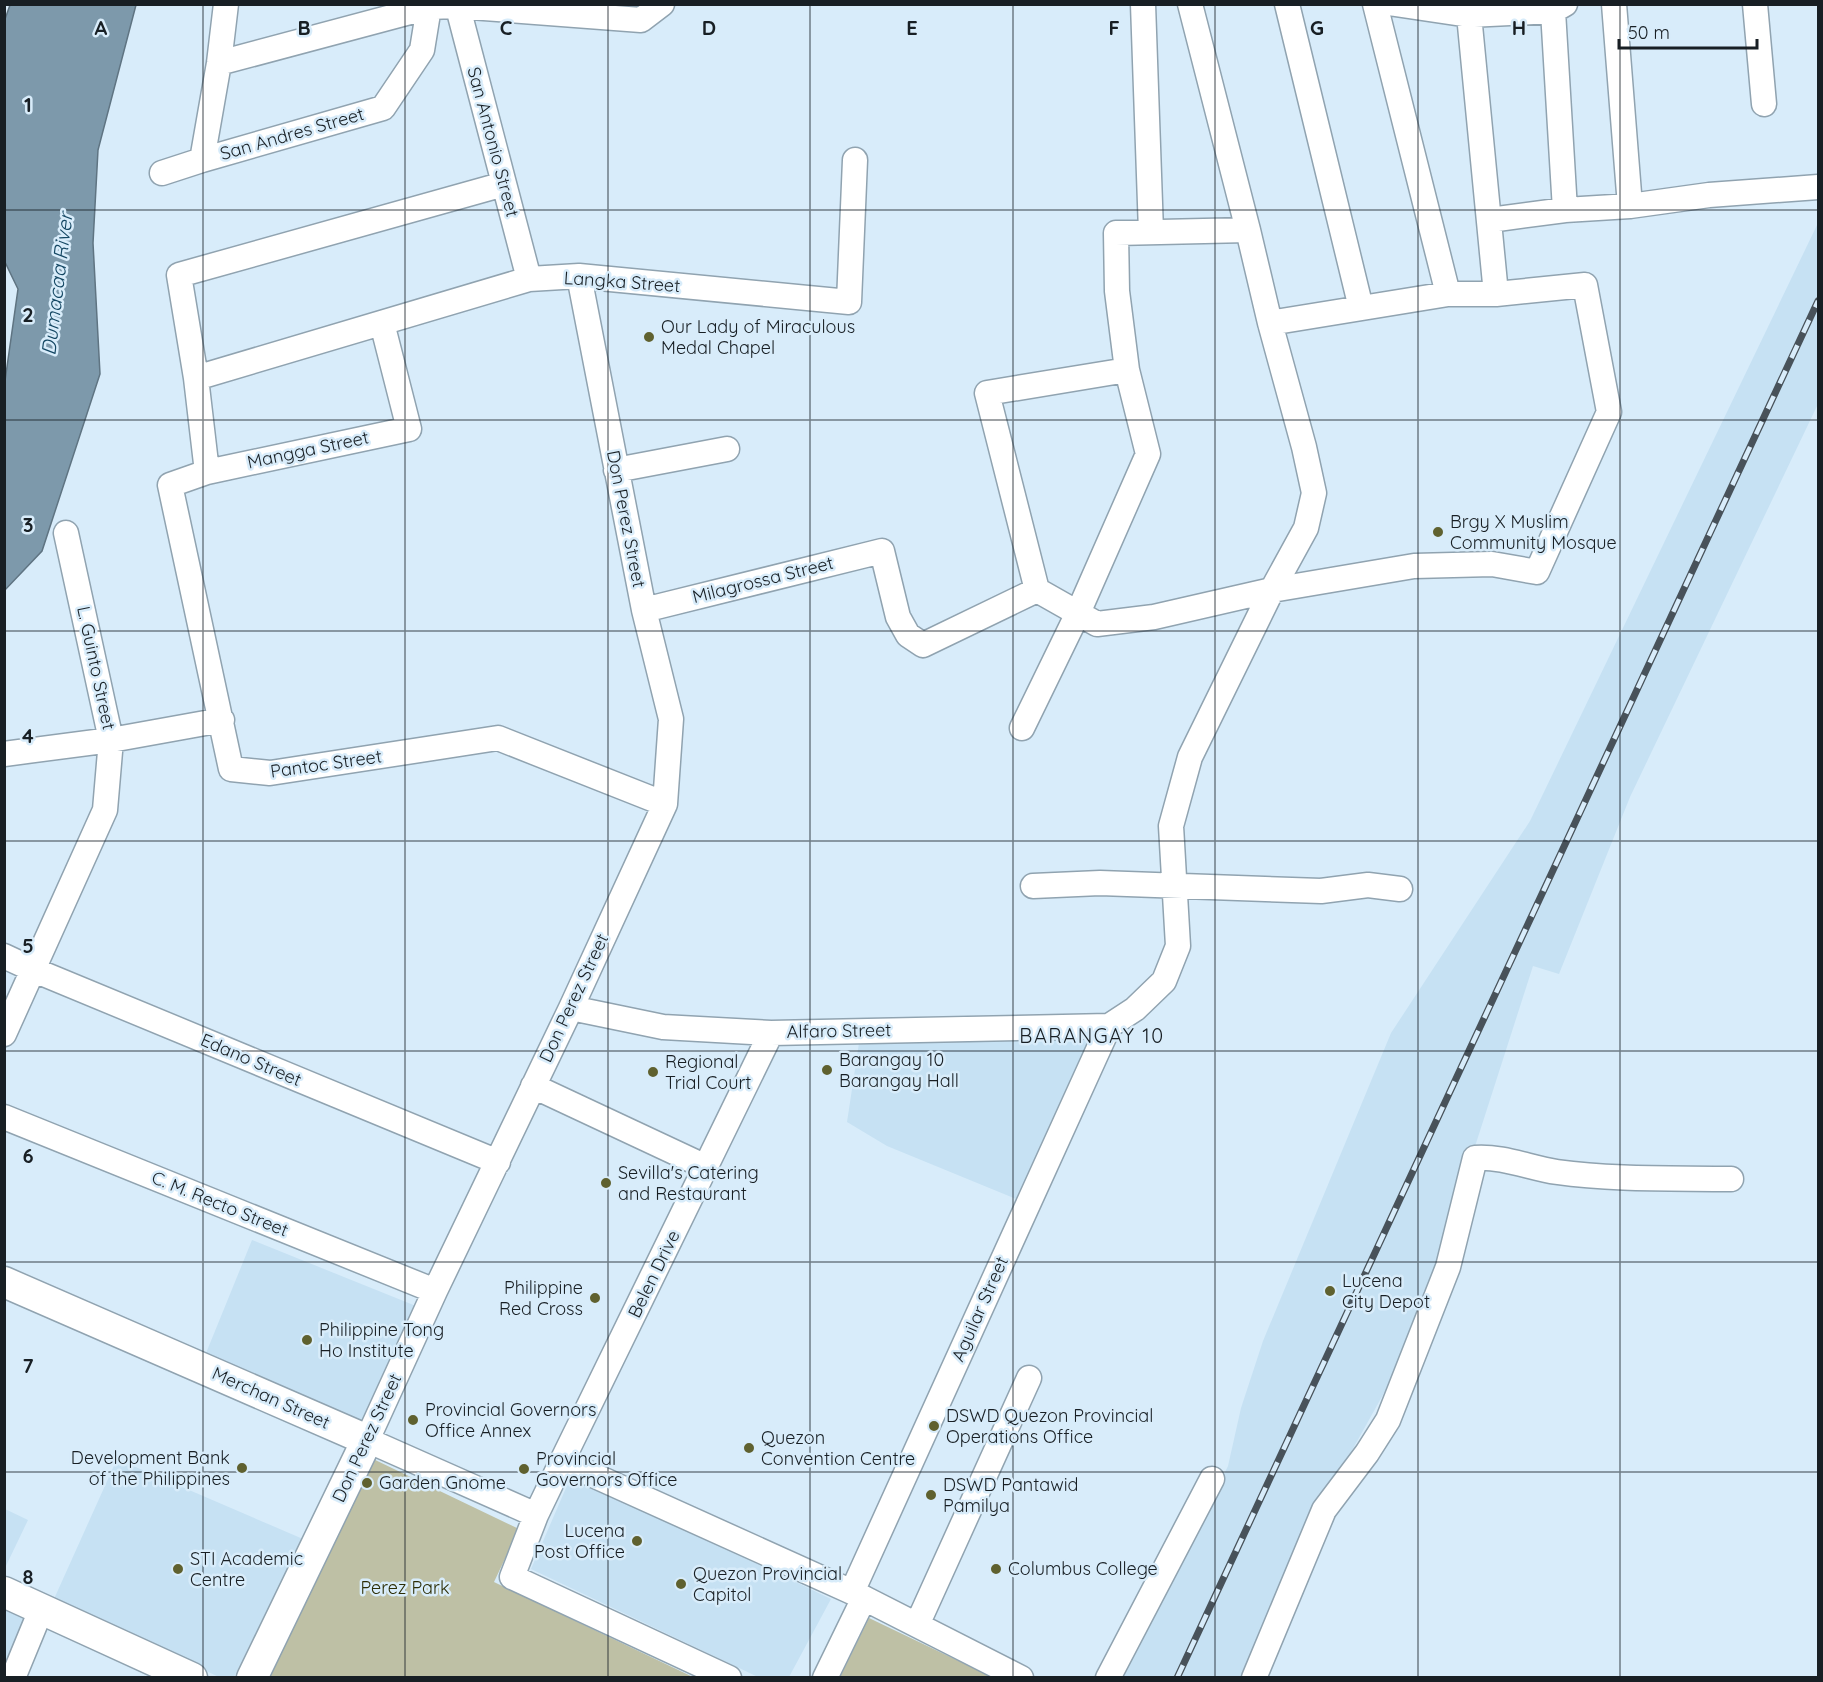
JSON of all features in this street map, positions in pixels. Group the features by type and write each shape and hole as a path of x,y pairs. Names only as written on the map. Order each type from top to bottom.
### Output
{"main road":[{"name":"Merchan Street","path":"4,1282 367,1440"},
{"name":"Don Perez Street","path":"252,1677 367,1440"},
{"path":"4,1593 192,1677"}],"street":[{"path":"202,160 219,63 226,4"},
{"path":"219,63 429,7 457,5 641,20 662,4"},
{"path":"1143,4 1151,232"},
{"path":"1109,1026 1135,1008 1164,981 1178,946 1171,826 1190,757 1272,590 1306,528 1314,493 1190,4"},
{"path":"1287,4 1361,308"},
{"path":"1375,4 1448,294"},
{"path":"1395,4 1469,15 1559,8 1565,210"},
{"path":"1614,4 1630,206"},
{"path":"1755,4 1764,104"},
{"name":"San Antonio Street","path":"457,5 529,279"},
{"name":"San Andres Street","path":"162,173 383,108 422,50 429,7"},
{"path":"1469,15 1496,294"},
{"name":"Langka Street","path":"196,378 529,279 579,276 849,302 855,160"},
{"path":"207,472 196,378 179,275 504,184"},
{"path":"1490,220 1565,210 1630,206 1709,195 1818,187"},
{"path":"1022,728 1078,613 1148,454 1127,370 1117,291 1116,233 1248,230"},
{"name":"Don Perez Street","path":"367,1440 665,804 671,719 644,610 579,276"},
{"path":"1127,370 987,393 1037,590 1097,624 1154,617 1272,590 1414,567 1492,564 1537,572 1609,412 1585,285 1496,294 1448,294 1270,323"},
{"name":"Mangga Street","path":"207,472 409,429 382,323"},
{"path":"616,470 727,449"},
{"name":"Pantoc Street","path":"207,472 170,485 231,769 270,773 498,738 665,804"},
{"name":"L. Guinto Street","path":"4,1034 105,810 111,740 66,533"},
{"name":"Milagrossa Street","path":"644,610 882,551 898,617 908,635 923,645 1037,590"},
{"path":"4,754 111,740 222,720"},
{"path":"1033,885 1100,884 1321,891 1368,885 1400,889"},
{"name":"Edano Street","path":"4,956 498,1162"},
{"name":"Alfaro Street","path":"571,1008 663,1027 771,1033 1109,1026"},
{"name":"Aguilar Street","path":"825,1677 858,1595 1109,1026"},
{"name":"Belen Drive","path":"729,1677 512,1577 536,1515 771,1033"},
{"path":"533,1086 706,1167"},
{"name":"C. M. Recto Street","path":"4,1117 435,1291"},
{"path":"1254,1677 1324,1510 1367,1453 1388,1420 1448,1267 1476,1158 1490,1157 1556,1172 1601,1176 1731,1179"},
{"path":"917,1625 1029,1378"},
{"name":"Merchan Street","path":"367,1440 536,1515"},
{"path":"562,1461 858,1595 1021,1677"},
{"path":"1108,1677 1212,1479"},
{"path":"14,1677 42,1610"}],"shaded area":[{"path":"1818,223 1818,404 1630,797 1559,974 1533,966 1461,1190 1452,1271 1336,1479 1253,1677 1122,1678 1228,1466 1241,1408 1263,1341 1391,1033 1530,821"},
{"path":"1095,1038 1026,1203 887,1146 847,1122 859,1043"},
{"name":"Philippine Tong Ho Institute","path":"252,1240 416,1306 366,1430 202,1363"},
{"name":"STI Academic Centre","path":"117,1459 303,1539 234,1677 219,1677 54,1599"},
{"name":"Quezon Provincial Capitol","path":"572,1474 831,1599 789,1677 758,1677 531,1569"},
{"path":"5,1509 28,1520 5,1568"},
{"path":"5,1582 41,1598 5,1672"}],"green space":[{"name":"Perez Park","path":"369,1457 519,1529 494,1582 693,1677 263,1678"},
{"path":"869,1618 992,1677 840,1677"}],"water":[{"name":"Dumacaa River","path":"10,5 136,5 98,150 93,243 100,374 42,551 5,590 4,388 18,289 4,260 4,22"}],"railway":[{"path":"1177,1678 1818,301"}],"place":[{"name":"Our Lady of Miraculous Medal Chapel","path":"649,337"},
{"name":"Brgy X Muslim Community Mosque","path":"1438,532"},
{"name":"Barangay 10 Barangay Hall","path":"827,1070"},
{"name":"Regional Trial Court","path":"653,1072"},
{"name":"Sevilla's Catering and Restaurant","path":"606,1183"},
{"name":"Lucena City Depot","path":"1330,1291"},
{"name":"Philippine Red Cross","path":"595,1298"},
{"name":"Philippine Tong Ho Institute","path":"307,1340"},
{"name":"Provincial Governors Office Annex","path":"413,1420"},
{"name":"DSWD Quezon Provincial Operations Office","path":"934,1426"},
{"name":"Quezon Convention Centre","path":"749,1448"},
{"name":"Development Bank of the Philippines","path":"242,1468"},
{"name":"Provincial Governors Office","path":"524,1469"},
{"name":"Garden Gnome","path":"367,1483"},
{"name":"DSWD Pantawid Pamilya","path":"931,1495"},
{"name":"Lucena Post Office","path":"637,1541"},
{"name":"STI Academic Centre","path":"178,1569"},
{"name":"Columbus College","path":"996,1569"},
{"name":"Quezon Provincial Capitol","path":"681,1584"}],"district":[{"name":"BARANGAY 10","path":"1092,1036"}]}
